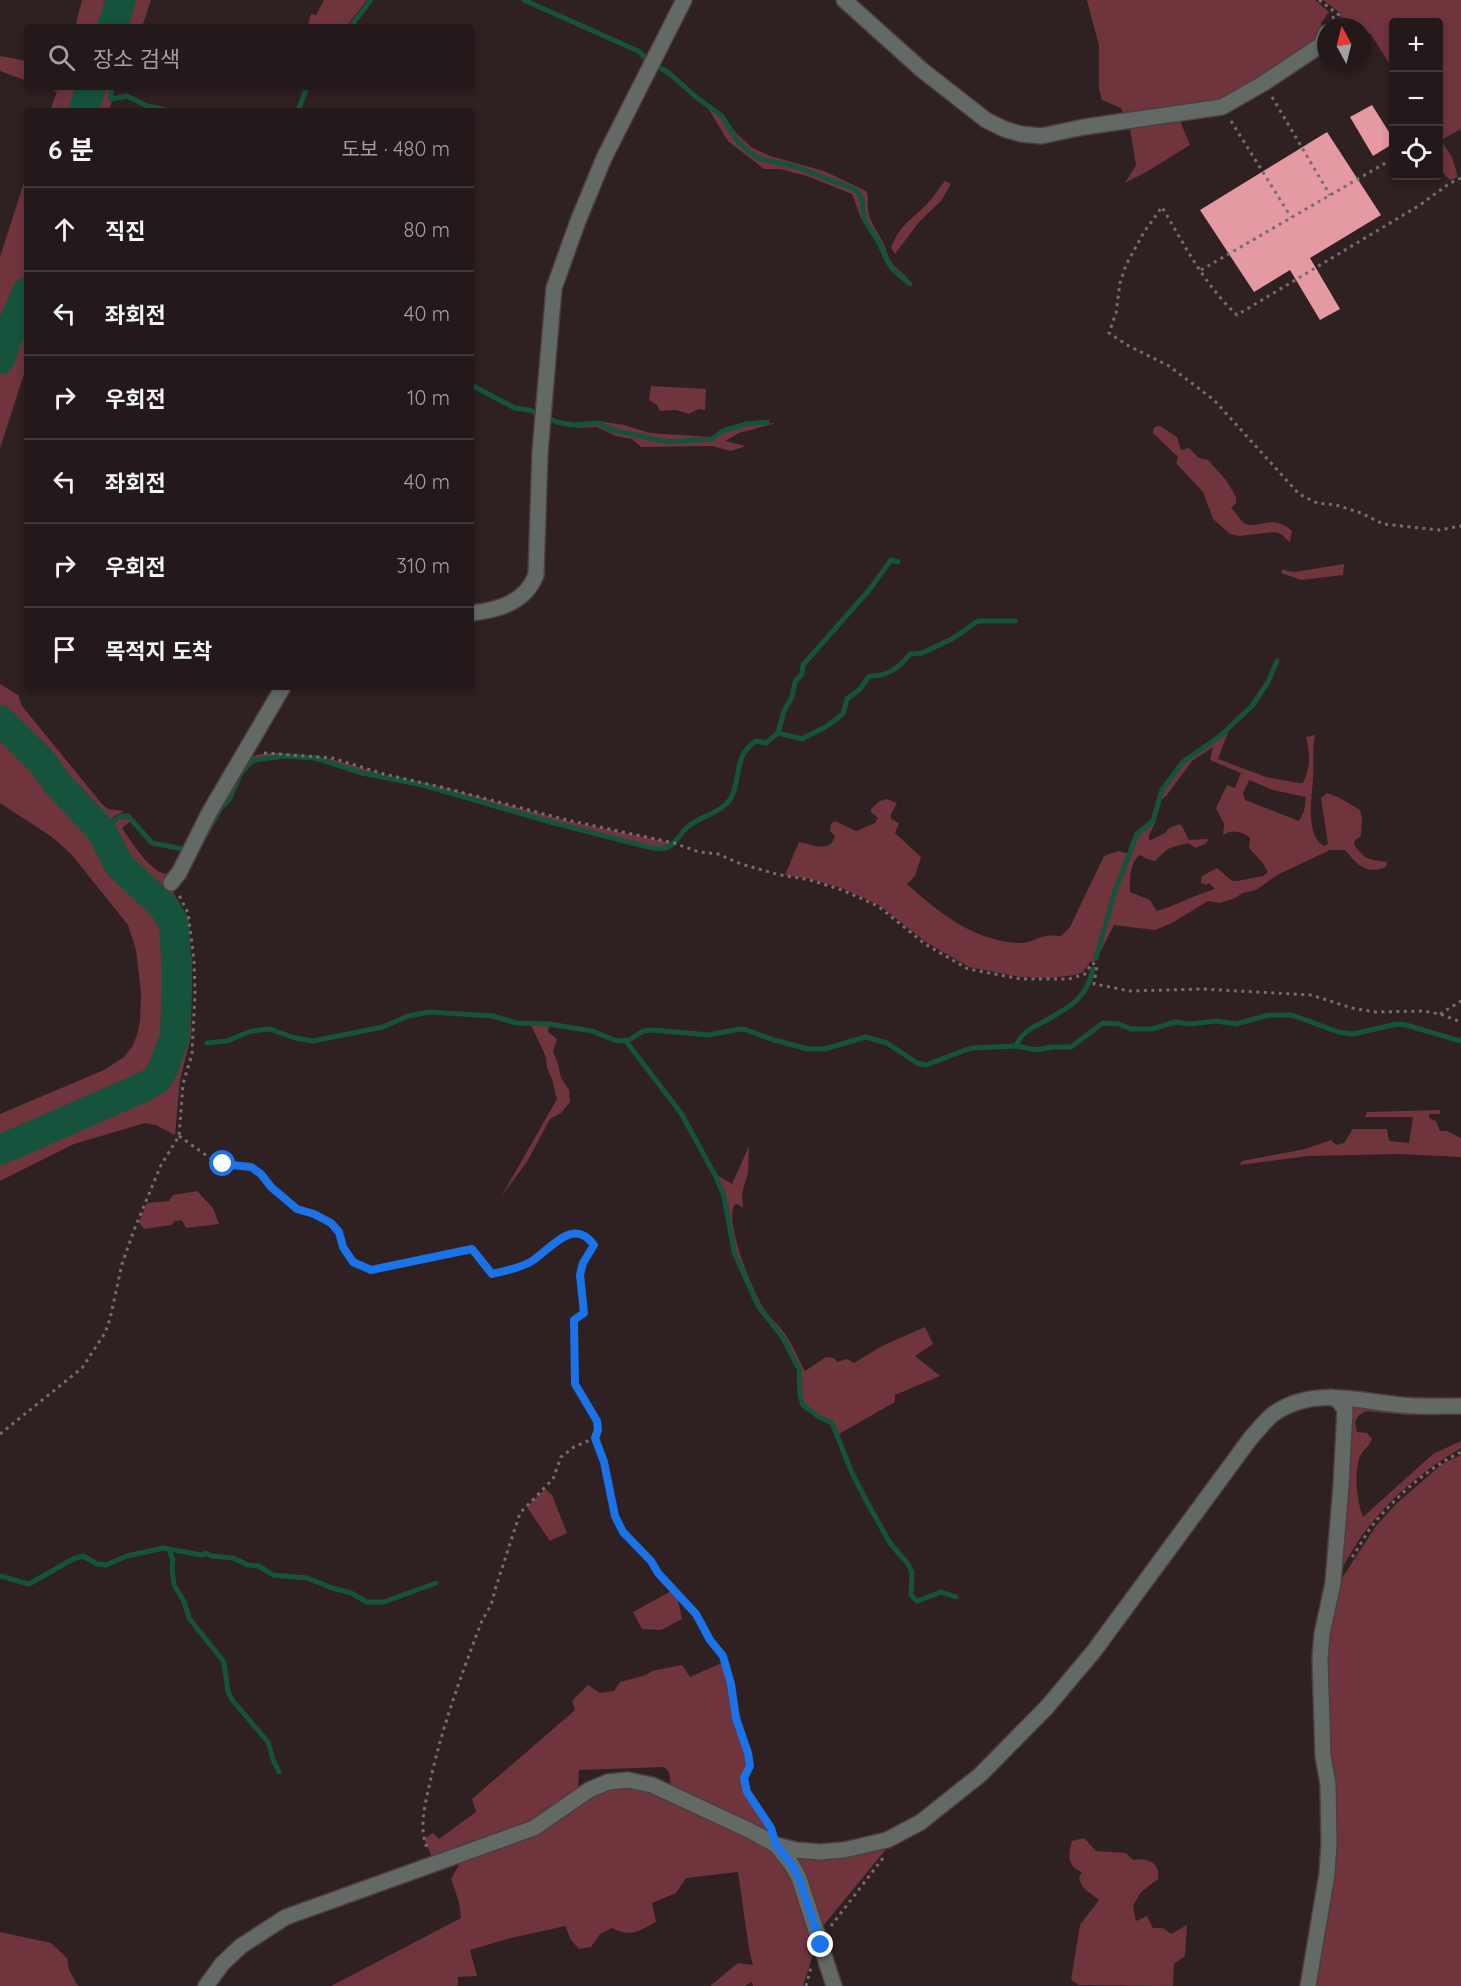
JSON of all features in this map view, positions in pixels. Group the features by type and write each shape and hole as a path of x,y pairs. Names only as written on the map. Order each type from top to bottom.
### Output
{"street":[{"path":"474,613 511,603 528,590 536,575 540,452 554,288 604,158 684,0"},
{"path":"844,0 922,70 986,120 1021,134 1041,136 1084,126 1222,106 1317,48"},
{"path":"171,883 179,873 198,832 281,690"},
{"path":"1308,1986 1327,1874 1329,1843 1328,1784 1323,1756 1320,1659 1322,1634 1333,1583 1345,1410 1339,1401 1331,1397"},
{"path":"207,1986 222,1964 241,1946 286,1917 534,1828 589,1790 608,1782 628,1780 662,1789 776,1845 796,1850 820,1852 867,1846 887,1840 921,1822 980,1775 1047,1707 1094,1651 1250,1438 1271,1416 1288,1405 1308,1398 1331,1397 1402,1406 1461,1407"},
{"path":"776,1845 799,1878 834,1986"}],"path":[{"path":"1319,0 1339,15 1336,18"},
{"path":"1264,82 1330,195"},
{"path":"1222,106 1292,217"},
{"path":"1201,270 1389,161"},
{"path":"1461,178 1237,315 1223,301 1201,270 1162,207 1144,232 1126,265 1120,283 1116,313 1109,333 1127,345 1169,366 1208,395 1299,494 1317,503 1336,505 1361,513 1383,524 1438,530 1461,526"},
{"path":"242,759 260,753 332,758 384,774 567,820 674,843 699,852 718,854 780,876 810,880 842,890 879,906 926,944 968,969 1021,979 1069,979 1085,974 1092,963 1097,965 1094,984 1112,989 1151,992 1203,989 1311,995 1336,1004 1375,1012 1423,1011 1440,1014 1461,1022"},
{"path":"0,1434 81,1368 99,1342 110,1319 122,1264 134,1230 161,1165 179,1136 183,1084 192,1046 194,960 188,913 171,883"},
{"path":"1440,1014 1461,1001"},
{"path":"179,1136 210,1158 223,1164 251,1167 297,1209 314,1214 331,1223 339,1232 343,1247 353,1262 371,1270 472,1249 492,1274 530,1263 569,1233 580,1234 590,1239 594,1245 583,1263 580,1275 584,1313 574,1320 575,1384 597,1421 598,1430 595,1438 604,1462 615,1516 623,1532 696,1614 710,1640 723,1656 731,1684 736,1718 748,1753 750,1766 744,1778 747,1792 771,1828 776,1845"},
{"path":"433,1863 423,1839 422,1820 442,1732 481,1623 494,1603 494,1593 520,1512 553,1479 561,1457 574,1447 595,1438"},
{"path":"1349,1561 1373,1524 1394,1502 1440,1462 1461,1452"},
{"path":"806,1986 811,1966 834,1920 886,1854"}],"shaded area":[{"path":"82,0 118,0 110,24 76,24"},
{"path":"124,0 151,0 143,24 115,24"},
{"path":"324,0 367,0 348,24 308,24 311,14 316,15"},
{"path":"1087,0 1315,0 1329,12 1325,18 1317,18 1317,47 1221,104 1125,118 1121,108 1102,100 1099,89 1099,46"},
{"path":"1323,0 1461,0 1461,129 1443,139 1443,18 1389,18 1389,63 1371,35 1371,18 1340,18 1340,13"},
{"path":"0,56 24,60 24,80 0,71"},
{"path":"52,90 87,90 81,108 51,108 57,92"},
{"path":"94,90 109,90 109,99 112,100 110,108 88,108"},
{"path":"706,105 721,116 738,142 756,158 812,172 855,191 860,195 865,221 871,233 861,218 852,194 807,176 780,169 764,169 728,141"},
{"path":"723,116 751,147 770,156 824,171 866,191 870,219 889,258 911,284 888,265 866,221 861,194 812,171 757,157 739,141"},
{"path":"1178,116 1190,145 1125,183 1136,165 1129,123"},
{"path":"1443,143 1452,157 1458,177 1450,180 1444,174"},
{"path":"945,181 951,184 941,201 919,222 895,254 891,248 901,230 927,204"},
{"path":"24,182 24,292 0,351 0,257"},
{"path":"24,312 24,374 0,448 0,371 10,339"},
{"path":"651,386 706,389 705,410 698,409 689,414 676,410 660,411 657,405 649,400"},
{"path":"598,421 624,425 650,433 711,437 683,440 654,438 611,427"},
{"path":"776,423 739,433 725,441 746,446 731,451 712,446 641,447 632,439 616,436 597,427 573,426 598,425 611,431 652,440 683,443 712,440 723,432 746,425"},
{"path":"1160,426 1177,437 1181,450 1189,448 1199,458 1208,460 1226,480 1236,497 1236,503 1231,508 1244,523 1253,525 1278,523 1292,531 1290,542 1275,532 1239,536 1230,534 1213,519 1203,492 1176,463 1178,457 1153,433 1154,427"},
{"path":"1344,564 1343,575 1301,580 1281,573 1283,569 1295,572"},
{"path":"0,684 18,695 22,706 102,804 108,809 124,811 102,827 58,780 44,759 0,716"},
{"path":"0,724 41,764 53,784 98,832 117,866 162,908 172,924 175,977 173,1035 161,1067 154,1078 0,1147 0,1114 104,1070 124,1057 132,1047 137,1035 141,993 136,950 128,925 71,854 52,837 0,803"},
{"path":"1230,727 1218,759 1266,777 1303,783 1309,760 1306,737 1315,735 1311,805 1314,834 1324,846 1328,844 1321,798 1327,793 1338,797 1360,810 1361,836 1355,840 1354,844 1361,854 1368,858 1387,862 1386,867 1367,869 1358,864 1345,850 1330,850 1279,874 1256,890 1219,903 1208,901 1172,923 1155,930 1114,925 1097,958 1116,891 1137,834 1153,821 1155,823 1149,835 1149,841 1179,824 1189,840 1209,839 1205,844 1195,848 1188,843 1170,848 1155,861 1140,855 1136,858 1131,872 1130,892 1150,900 1157,911 1215,889 1209,883 1206,885 1201,883 1202,876 1217,868 1232,881 1263,876 1268,872 1249,848 1250,838 1237,832 1223,835 1224,824 1216,808 1227,785 1235,788 1241,773 1210,760 1213,747 1192,761 1167,795 1159,802 1171,777 1189,759","holes":["1249,780 1273,790 1306,797 1304,811 1299,821 1245,800 1243,793"]},
{"path":"277,753 332,759 384,775 441,787 567,821 672,843 665,848 652,847 424,785 362,772 315,758 297,756 264,757 247,764 240,773 229,800 220,808 244,760 260,754"},
{"path":"887,799 897,803 891,814 891,819 899,823 895,833 921,857 915,876 907,884 959,924 973,932 1004,941 1025,943 1044,937 1061,936 1070,927 1104,856 1118,851 1130,854 1115,890 1095,961 1090,962 1083,972 1050,978 1021,977 969,967 926,942 879,905 842,888 785,875 799,842 815,846 830,845 835,836 830,831 831,824 835,821 856,831 875,823 878,818 871,812 871,809 880,801"},
{"path":"127,818 131,821 122,828 141,855 160,872 166,874 187,852 168,882 184,912 192,960 191,1036 180,1080 175,1135 156,1125 145,1123 74,1144 0,1181 0,1155 150,1088 164,1076 178,1038 184,1039 185,1034 178,1033 179,952 176,922 166,906 122,863 103,830 119,819"},
{"path":"531,1025 549,1025 548,1032 557,1039 553,1051 561,1078 569,1090 570,1102 561,1113 550,1119 528,1160 501,1197 557,1099 547,1068 546,1057"},
{"path":"1440,1110 1440,1114 1429,1114 1429,1118 1436,1121 1440,1131 1447,1131 1461,1138 1461,1157 1399,1154 1308,1156 1239,1165 1242,1161 1305,1149 1331,1140 1336,1145 1344,1143 1353,1129 1387,1129 1389,1141 1409,1143 1413,1117 1365,1117 1367,1112"},
{"path":"749,1146 748,1172 742,1194 743,1208 735,1204 732,1213 736,1240 759,1300 788,1338 805,1371 826,1357 834,1358 837,1362 847,1359 854,1363 882,1346 925,1327 933,1344 915,1356 940,1376 895,1395 895,1402 839,1434 833,1423 819,1416 804,1404 801,1396 800,1369 783,1338 759,1306 735,1252 725,1196 715,1174 732,1184"},
{"path":"197,1191 213,1208 219,1224 186,1228 182,1220 175,1221 171,1225 144,1229 139,1222 147,1203 169,1201 173,1195"},
{"path":"1346,1405 1461,1409 1461,1415 1406,1415 1366,1411 1358,1416 1355,1422 1357,1432 1367,1433 1372,1439 1360,1456 1357,1466 1357,1488 1363,1517 1433,1454 1461,1441 1461,1448 1424,1473 1390,1502 1362,1535 1340,1571"},
{"path":"1461,1455 1461,1986 1311,1986 1330,1874 1323,1660 1340,1581 1376,1526 1396,1504 1442,1464"},
{"path":"545,1489 552,1495 567,1533 550,1541 527,1507"},
{"path":"673,1590 677,1595 682,1619 661,1630 642,1629 633,1612"},
{"path":"724,1662 735,1718 747,1753 749,1766 743,1778 746,1792 770,1829 772,1839 671,1787 669,1772 664,1767 579,1770 578,1790 530,1825 432,1857 424,1839 433,1833 439,1839 476,1812 472,1799 575,1710 572,1701 588,1685 600,1693 614,1691 620,1682 646,1675 652,1671 682,1665 690,1677"},
{"path":"609,1785 651,1789 774,1850 790,1868 815,1948 803,1986 753,1986 752,1982 745,1986 710,1986 738,1963 753,1965 738,1872 686,1878 676,1893 652,1903 656,1922 630,1933 612,1928 600,1934 591,1947 579,1949 571,1940 565,1926 470,1950 477,1976 458,1977 458,1986 331,1986 461,1918 459,1902 451,1879 464,1856"},
{"path":"1084,1838 1096,1851 1126,1853 1133,1860 1148,1860 1155,1865 1158,1879 1141,1892 1133,1906 1136,1921 1147,1916 1153,1928 1163,1928 1171,1934 1187,1925 1185,1956 1174,1964 1173,1986 1079,1985 1071,1980 1080,1925 1099,1900 1082,1885 1079,1877 1082,1872 1074,1867 1070,1860 1072,1841"},
{"path":"887,1848 823,1926 809,1883 797,1859 798,1856"},
{"path":"0,1932 51,1943 67,1958 69,1970 78,1986 0,1986"}],"building":[{"path":"1372,105 1389,132 1389,146 1373,156 1350,117"},
{"path":"1327,132 1381,215 1310,258 1340,309 1320,320 1290,270 1254,292 1200,210"}],"waterway":[{"path":"113,24 121,0"},
{"path":"352,24 371,0"},
{"path":"524,0 638,51 722,116 738,142 757,158 797,167 856,190 862,201 865,220 889,263 894,271 910,284"},
{"path":"84,108 90,90"},
{"path":"111,90 111,99 127,96 147,106 157,108"},
{"path":"299,108 306,90"},
{"path":"0,359 24,299"},
{"path":"19,309 24,311"},
{"path":"474,387 515,408 530,410 557,422 573,425 598,423 612,430 668,442 712,439 723,431 746,424 767,422"},
{"path":"778,733 784,711 792,697 795,682 802,674 803,665 870,589 891,560 898,562"},
{"path":"201,843 221,808 229,800 241,773 248,765 254,760 285,756 315,758 362,773 423,785 550,822 652,848 666,848 673,844 689,826 727,803 734,791 744,753 756,741 766,743 778,733 802,739 827,726 843,714 847,699 860,689 869,676 887,673 902,663 910,654 922,653 952,639 978,621 1015,621"},
{"path":"1096,958 1115,891 1137,834 1153,821 1162,790 1183,762 1220,736 1252,706 1268,682 1277,661"},
{"path":"0,720 43,763 56,782 101,830 119,865 164,907 174,923 177,977 175,1036 163,1069 156,1080 0,1150"},
{"path":"101,830 121,816 128,816 152,843 188,850"},
{"path":"1016,1046 1027,1031 1075,1002 1086,988 1093,969"},
{"path":"207,1043 227,1041 251,1031 270,1029 295,1038 313,1041 383,1027 408,1016 430,1012 493,1016 516,1023 549,1024 592,1031 617,1041 629,1040 643,1031 652,1030 709,1035 739,1029 808,1049 824,1049 866,1037 887,1043 917,1063 926,1065 971,1048 1016,1046 1036,1050 1071,1047 1103,1023 1119,1024 1131,1029 1152,1029 1175,1022 1189,1024 1216,1021 1236,1024 1268,1015 1292,1015 1338,1032 1353,1034 1397,1024 1406,1025 1461,1041"},
{"path":"175,1036 184,1036"},
{"path":"625,1040 681,1113 715,1175 724,1196 734,1252 758,1306 783,1338 799,1369 800,1396 803,1405 832,1423 852,1473 867,1502 890,1543 908,1564 912,1573 911,1595 917,1601 941,1592 956,1597"},
{"path":"0,1576 29,1584 73,1559 83,1556 97,1564 106,1565 127,1556 163,1548 233,1558 248,1565 259,1566 273,1575 307,1578 351,1593 367,1602 384,1602 436,1583"},
{"path":"169,1550 173,1560 174,1585 184,1601 189,1618 224,1662 228,1692 268,1742 279,1772"}],"route":[{"path":"223,1164 251,1167 297,1209 314,1214 331,1223 339,1232 343,1247 353,1262 371,1270 472,1249 492,1274 530,1263 569,1233 580,1234 590,1239 594,1245 583,1263 580,1275 584,1313 574,1320 575,1384 597,1421 598,1430 595,1438 604,1462 615,1516 623,1532 696,1614 710,1640 723,1656 731,1684 736,1718 748,1753 750,1766 744,1778 747,1792 771,1828 776,1845 799,1878 821,1945"}]}
